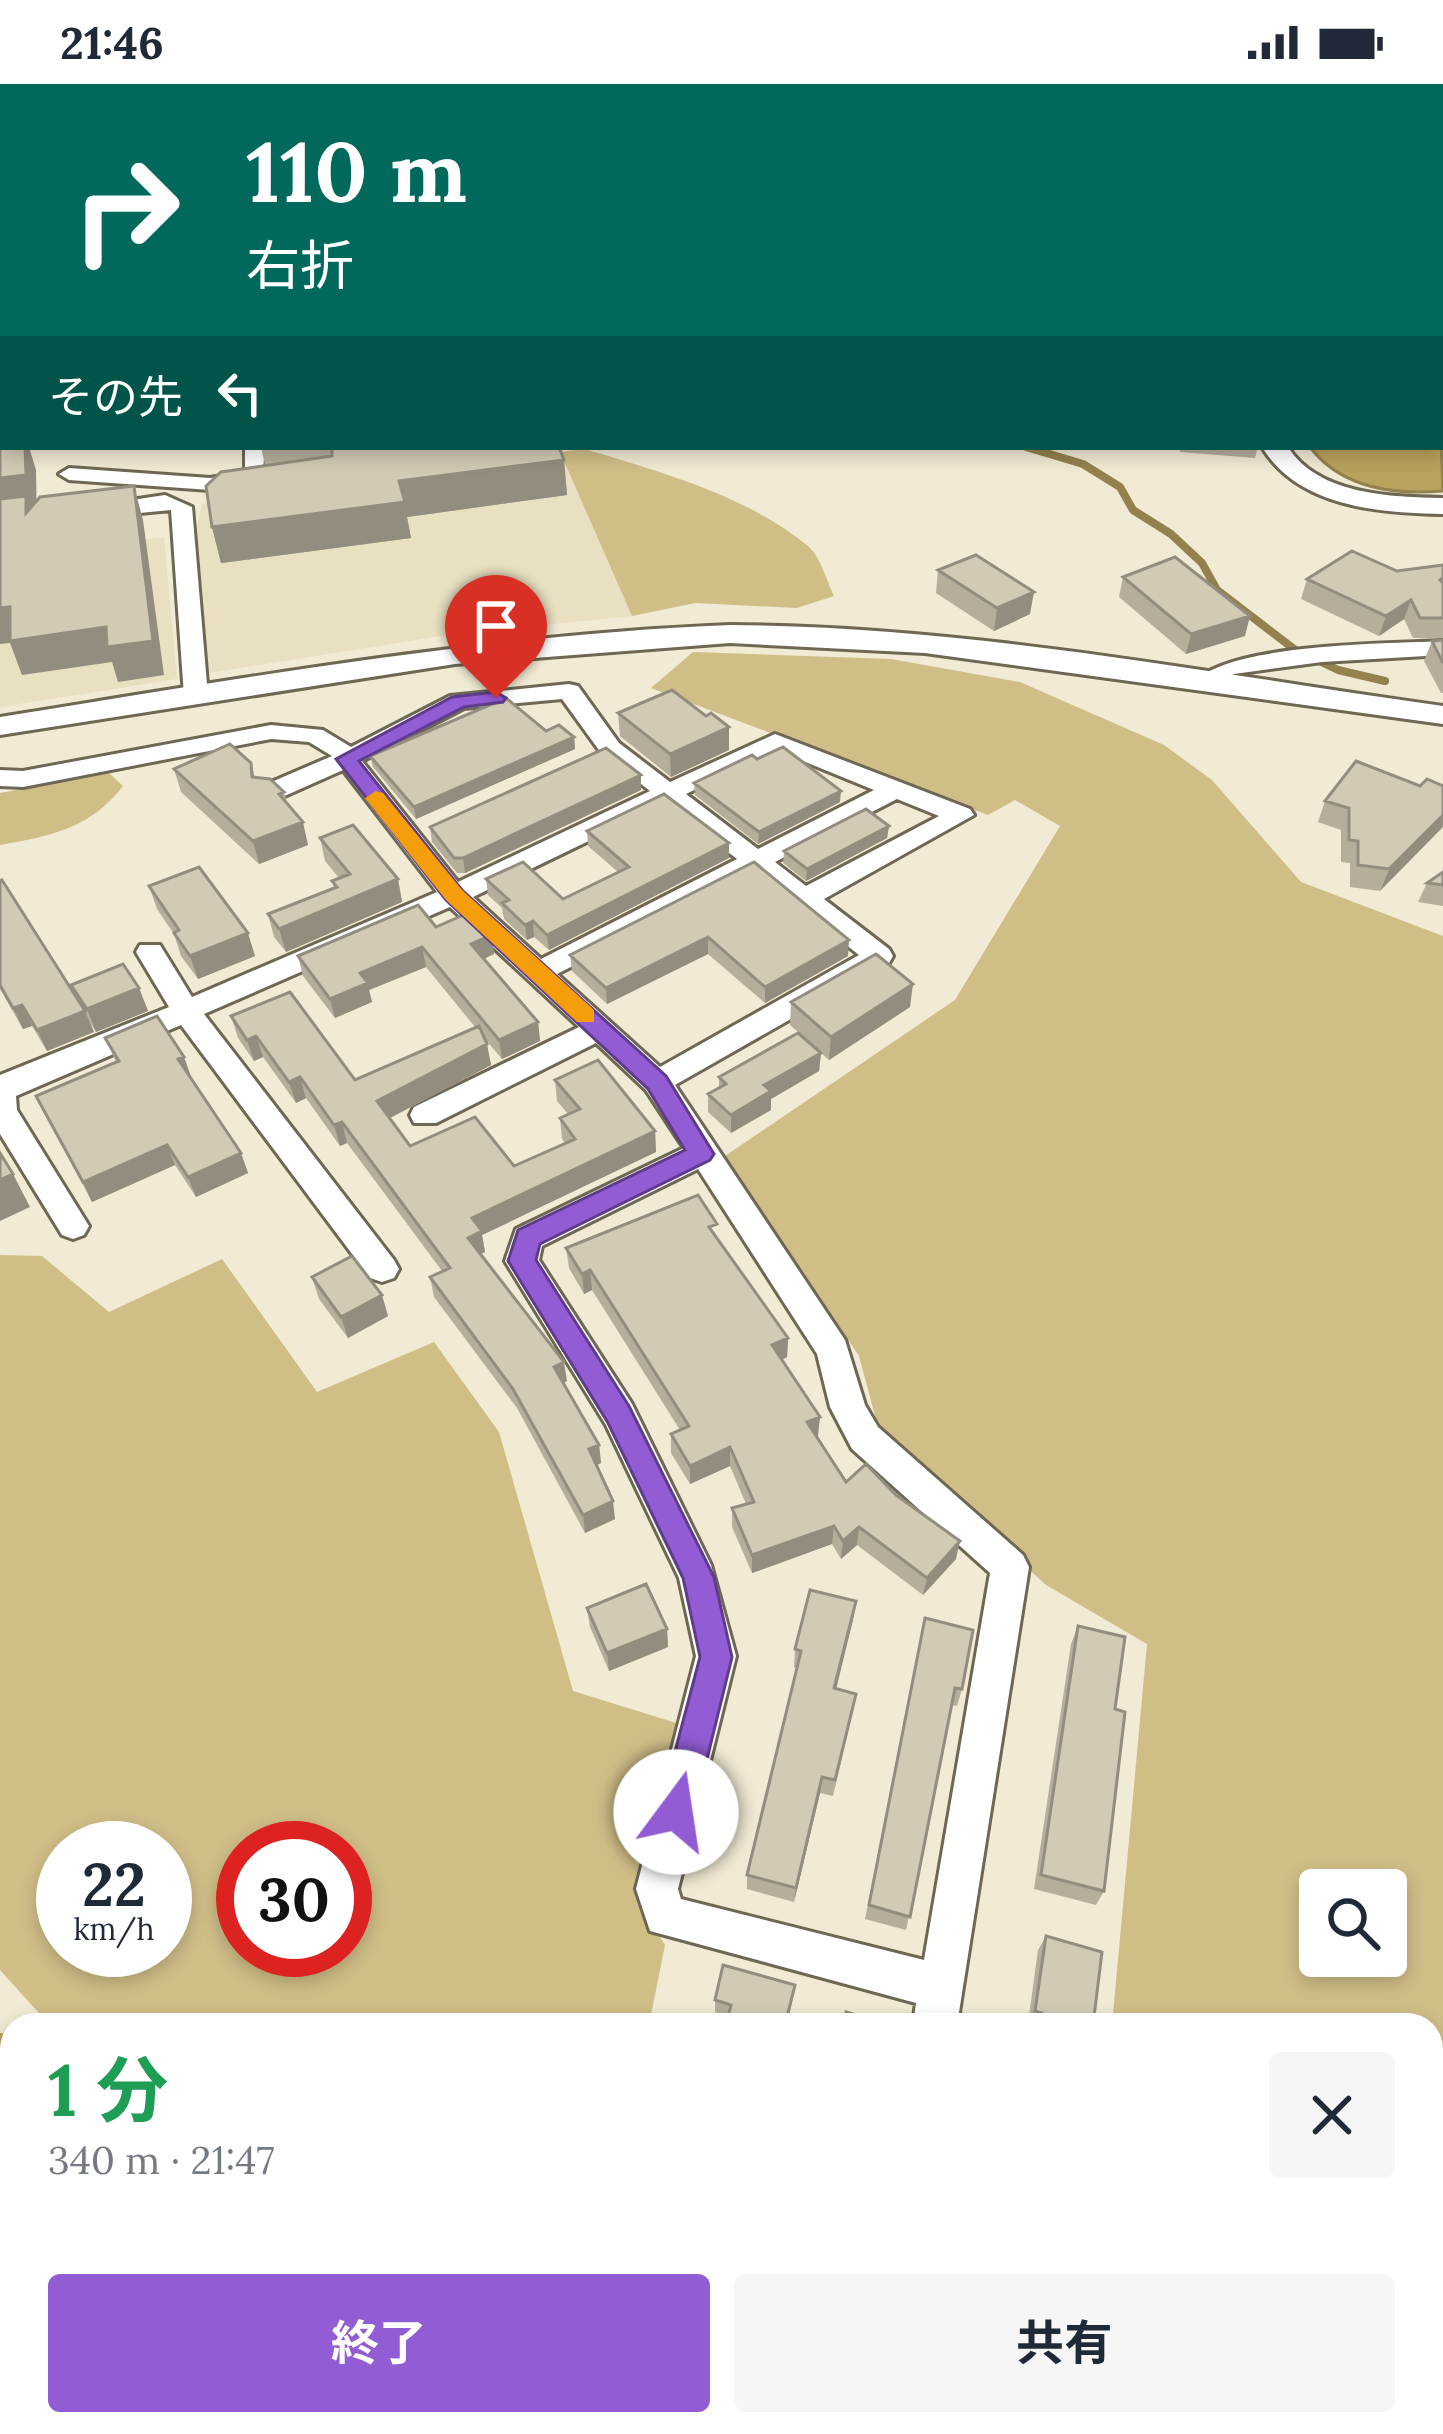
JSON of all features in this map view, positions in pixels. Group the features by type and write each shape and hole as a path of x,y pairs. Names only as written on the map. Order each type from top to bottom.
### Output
{"street":[{"path":"67,450 71,494"},
{"path":"71,494 255,478 255,450"},
{"path":"1275,450 1300,475 1348,496 1403,506 1443,506"},
{"path":"71,494 165,501 181,507 196,696"},
{"path":"0,726 460,654 595,640 732,634 856,637 956,647 1443,716"},
{"path":"1205,683 1227,668 1322,655 1443,648"},
{"path":"271,792 459,701 569,691 600,752 667,791 879,956 657,1082"},
{"path":"0,778 23,779 271,732 308,733 338,743 347,759 416,833 454,895 657,1082 833,1350 848,1407 865,1438 1010,1567 938,2006 664,1916 657,1889 716,1657 698,1577 619,1414 522,1261 528,1238 701,1154"},
{"path":"74,1226 2,1111 1,1089 454,895 775,742 961,815 805,898"},
{"path":"538,972 896,789"},
{"path":"150,952 186,1010 382,1269"},
{"path":"425,1115 599,1029"}],"shaded area":[{"path":"588,450 701,487 758,513 812,550 834,596 797,608 695,603 632,616 560,452"},
{"path":"1313,450 1441,450 1443,491 1370,486 1323,461"},
{"path":"560,452 632,616 447,635 209,673 195,533 202,504 249,490"},
{"path":"164,537 177,679 0,707 0,558"},
{"path":"693,652 891,659 1020,682 1164,745 1212,780 1301,882 1443,936 1443,2013 1113,2013 1147,1644 1046,1585 880,1434 859,1356 725,1156 955,1000 1060,826 1015,800 988,815 651,688"},
{"path":"109,773 123,786 97,812 53,833 0,845 0,793"},
{"path":"0,1255 42,1256 109,1312 222,1259 317,1392 434,1342 499,1432 573,1691 686,1726 639,1905 665,1945 651,2013 39,2013 0,1970"}],"building":[{"path":"0,450 25,450 26,475 0,478"},
{"path":"332,450 560,450 564,460 399,481 405,502 212,527 206,486 221,472 332,456"},
{"path":"134,486 153,641 107,647 106,627 10,641 10,607 0,608 0,499 26,496 26,513 40,497"},
{"path":"1352,551 1397,571 1443,565 1443,618 1420,618 1411,600 1386,616 1307,579"},
{"path":"976,555 1034,592 997,608 938,570"},
{"path":"1175,557 1250,616 1191,634 1123,577"},
{"path":"1443,640 1443,663 1432,641"},
{"path":"672,690 729,727 670,754 618,713"},
{"path":"506,698 546,731 559,725 574,737 414,807 370,756"},
{"path":"230,744 251,763 252,777 270,779 284,792 279,794 303,822 253,841 174,769"},
{"path":"783,747 841,791 759,832 694,783 752,755 757,759"},
{"path":"606,748 641,775 463,858 454,858 430,827"},
{"path":"1356,761 1420,786 1427,779 1443,786 1443,815 1389,869 1358,865 1358,841 1349,840 1349,808 1325,801"},
{"path":"664,794 729,843 547,935 533,921 525,925 502,903 509,900 486,879 523,862 563,899 629,867 587,831"},
{"path":"866,809 889,826 807,869 784,851"},
{"path":"353,825 398,879 279,929 268,914 337,887 332,881 350,874 320,838"},
{"path":"754,862 849,940 765,987 708,937 606,988 570,955"},
{"path":"199,867 248,933 190,956 174,933 179,930 149,886"},
{"path":"1443,872 1443,885 1427,883"},
{"path":"2,880 85,1011 37,1030 22,1005 13,1008 0,985"},
{"path":"418,905 436,927 468,913 491,935 471,944 538,1022 499,1040 422,947 360,973 368,983 330,999 298,956"},
{"path":"876,954 913,984 831,1037 791,1002"},
{"path":"123,964 139,988 87,1009 71,985"},
{"path":"290,992 355,1080 479,1026 487,1044 377,1101 410,1146 475,1117 514,1166 575,1139 560,1118 580,1109 555,1080 598,1060 655,1131 472,1218 482,1231 468,1238 564,1362 554,1367 599,1445 589,1449 613,1501 583,1515 513,1389 430,1277 450,1268 342,1122 334,1125 300,1077 289,1082 256,1036 247,1040 231,1016"},
{"path":"157,1016 184,1057 178,1059 241,1153 188,1177 167,1145 83,1182 36,1096 119,1061 105,1038"},
{"path":"798,1033 821,1053 764,1085 771,1091 731,1115 708,1094 726,1084 719,1077"},
{"path":"0,1153 13,1174 0,1180"},
{"path":"698,1195 717,1224 709,1227 788,1338 772,1345 820,1417 807,1422 846,1482 866,1464 896,1495 960,1541 927,1578 859,1527 843,1541 834,1526 752,1555 732,1508 754,1502 730,1447 690,1466 671,1434 689,1426 590,1270 582,1274 566,1248"},
{"path":"352,1256 382,1295 341,1317 312,1277"},
{"path":"646,1584 667,1629 607,1653 587,1608"},
{"path":"810,1590 856,1601 834,1688 856,1694 835,1780 822,1777 796,1888 747,1875 801,1651 795,1649"},
{"path":"925,1618 973,1630 962,1689 955,1688 910,1917 869,1905"},
{"path":"1078,1626 1125,1637 1115,1709 1125,1712 1104,1891 1041,1875"},
{"path":"1046,1936 1102,1952 1094,2013 1035,2011"},
{"path":"723,1965 795,1985 788,2013 729,2013 731,2005 715,2000"}],"waterway":[{"path":"1036,450 1083,464 1120,487 1133,510 1171,534 1202,563 1217,590 1294,649 1338,670 1385,681"}],"slow traffic":[{"path":"376,798 454,895 585,1016"}],"route":[{"path":"496,698 459,701 347,759 454,895 657,1082 701,1154 528,1238 522,1261 619,1414 698,1577 716,1657 676,1812"}]}
